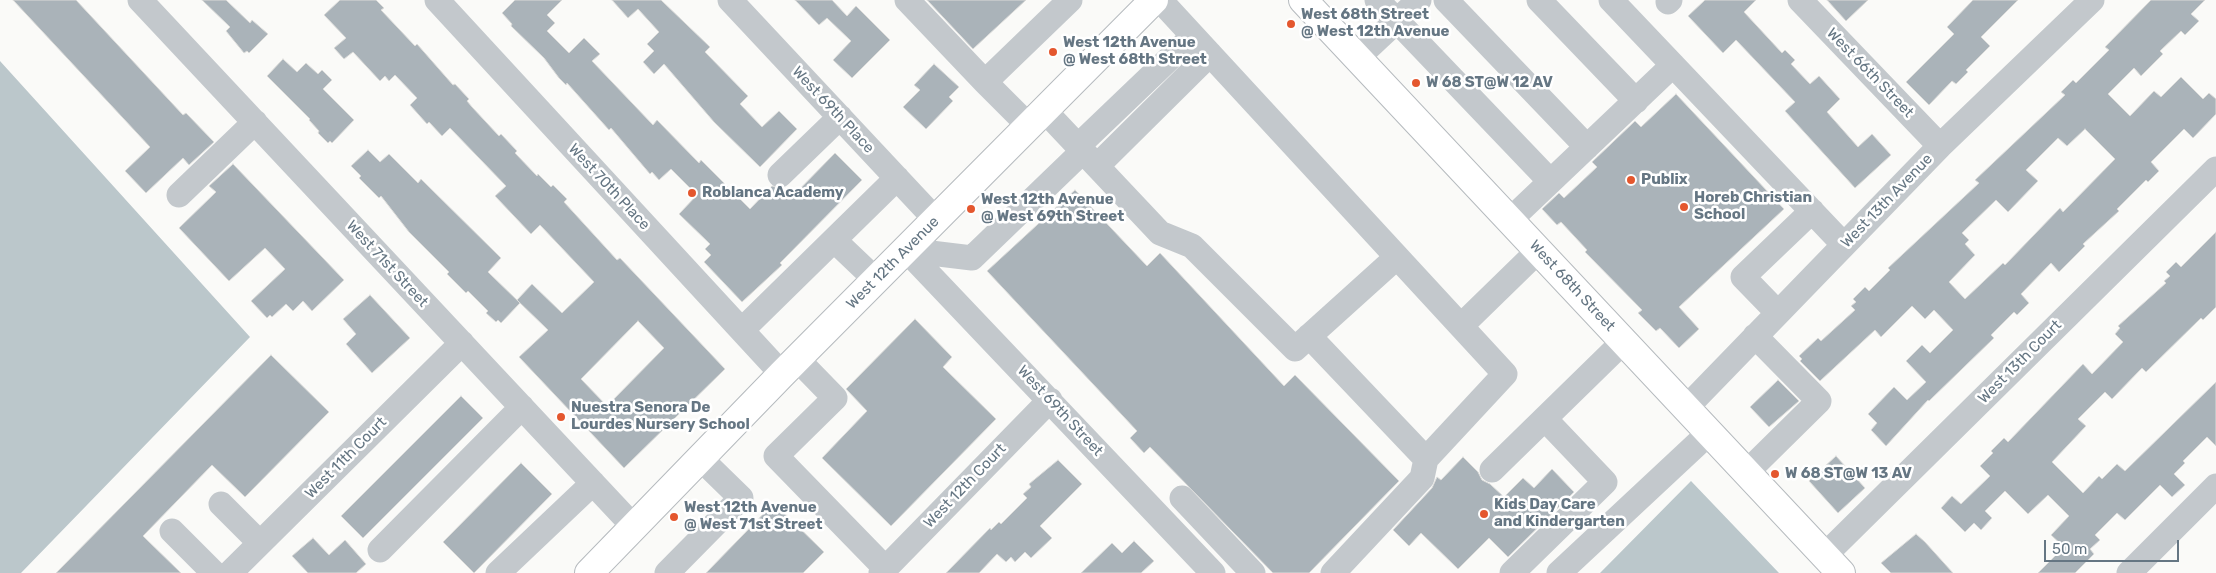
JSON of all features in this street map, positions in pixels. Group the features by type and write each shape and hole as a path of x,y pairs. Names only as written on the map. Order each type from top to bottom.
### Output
{"main road":[{"name":"West 12th Avenue","path":"589,573 790,367 1154,0"},
{"name":"West 68th Street","path":"1303,0 1833,564"}],"street":[{"name":"West 71st Street","path":"140,0 634,528"},
{"name":"West 70th Place","path":"437,0 742,330 790,367 835,398 776,456 883,571"},
{"name":"West 69th Place","path":"730,0 936,220"},
{"path":"907,0 985,82 1086,154 1160,233 1192,246 1295,349 1397,257"},
{"path":"985,82 1070,0"},
{"path":"1160,0 1505,374 1426,459 1422,478 1333,573"},
{"path":"1377,0 1550,181"},
{"path":"1357,58 1419,0"},
{"path":"1446,0 1587,147"},
{"path":"1539,0 1636,101"},
{"path":"1610,0 1844,245"},
{"name":"West 66th Street","path":"1800,0 1940,146"},
{"name":"West 13th Avenue","path":"1687,407 1940,146 2092,0"},
{"path":"1086,154 1193,36"},
{"path":"906,250 972,258 1086,154 1210,54"},
{"path":"1510,220 1673,66"},
{"path":"780,175 840,117"},
{"path":"179,195 254,122"},
{"name":"West 13th Court","path":"1833,564 2216,169"},
{"path":"742,330 897,178"},
{"path":"1778,313 1743,276 1812,211"},
{"path":"834,240 876,280"},
{"name":"West 69th Street","path":"906,250 1050,400 1206,571"},
{"path":"1461,326 1539,250"},
{"path":"1309,336 1426,459"},
{"path":"1747,472 1819,401 1755,336"},
{"path":"1492,470 1624,341"},
{"name":"West 11th Court","path":"230,573 462,343"},
{"name":"West 12th Court","path":"883,571 1050,400"},
{"path":"380,550 522,407"},
{"path":"1512,573 1605,482 1545,419"},
{"path":"1559,573 1710,432"},
{"path":"667,573 741,498 701,458"},
{"path":"498,573 593,483"},
{"path":"2129,573 2216,486"},
{"path":"1182,498 1252,573"},
{"path":"221,504 260,543"},
{"path":"172,531 214,573"}],"shaded area":[{"path":"0,61 250,337 21,573 0,573"},
{"path":"1691,481 1779,573 1600,573"}],"building":[{"path":"13,0 76,0 183,115 186,113 214,142 189,165 183,158 146,193 125,171 150,147"},
{"path":"202,0 226,0 250,23 252,20 268,34 249,53 247,51 244,53 226,31 230,27"},
{"path":"340,0 376,0 384,8 381,10 415,46 417,44 453,85 455,84 469,99 467,101 472,107 499,136 501,134 517,151 515,153 537,176 538,174 551,187 553,185 567,199 564,202 617,260 620,258 725,369 624,468 519,357 548,330 517,300 532,284 562,313 594,282 540,225 531,234 495,196 506,186 450,128 442,136 429,122 427,124 410,105 417,98 395,75 389,81 385,76 380,81 353,52 344,59 334,48 346,38 324,15","holes":["638,321 664,348 607,406 581,379"]},
{"path":"515,0 562,0 547,15 555,23 547,31 569,53 584,38 600,54 592,61 653,125 657,120 699,163 701,160 750,209 772,186 781,189 790,199 835,153 862,180 780,263 782,265 742,302 704,262 711,255 705,249 710,244 679,214 697,195 671,169 659,180 652,172 650,174 611,128 609,130 567,83 566,85 559,78 544,58 511,26 512,24 502,13"},
{"path":"612,0 661,0 710,47 705,52 748,96 740,104 762,127 779,111 797,129 760,167 714,122 664,64 654,74 643,62 654,51 647,44 659,32 638,9 628,18"},
{"path":"795,0 832,0 847,16 856,6 890,40 852,78 833,60 851,41 827,18 819,25"},
{"path":"927,0 1026,0 973,49"},
{"path":"1705,0 1756,0 1744,12 1782,53 1785,50 1795,60 1791,64 1810,84 1819,76 1840,99 1827,112 1858,147 1872,134 1891,155 1855,188 1785,111 1795,102 1736,40 1723,53 1688,16"},
{"path":"1827,0 1868,0 1846,21"},
{"path":"1973,0 2018,0 1981,37 1990,46 1966,70 1968,72 1956,84 1952,81 1929,105 1906,82 1954,34 1947,27"},
{"path":"2151,0 2205,0 2191,14 2199,21 2185,35 2181,31 2160,51 2163,54 2141,76 2134,68 2108,94 2130,116 2154,91 2161,97 2181,77 2203,99 2209,93 2216,99 2216,114 2193,138 2184,129 2151,162 2159,171 2148,182 2146,180 2117,209 2119,211 2083,244 2085,246 2059,272 2051,263 2021,294 2029,303 2017,315 2014,312 1991,335 1994,338 1928,400 1886,446 1871,430 1877,423 1868,414 1894,387 1907,400 1926,382 1906,361 1922,345 1930,353 1953,330 1934,310 1925,319 1912,306 1881,337 1875,330 1820,381 1800,361 1802,359 1799,356 1818,338 1821,341 1855,310 1851,306 1856,302 1853,299 1865,287 1869,291 1890,270 1888,268 1979,183 1975,180 2065,95 2061,92 2073,80 2076,83 2109,50 2105,47","holes":["2085,129 2115,159 2063,212 2060,208 2005,265 2003,263 1965,299 1949,282 1975,255 1965,244 1969,240 1962,233 1996,200 2008,212 2038,181 2026,170 2058,138 2067,146"]},
{"path":"283,59 297,72 306,63 318,74 322,70 332,80 323,89 354,120 332,143 330,141 328,143 318,133 319,131 310,119 267,76"},
{"path":"934,64 959,87 949,97 953,101 926,129 903,107 920,90 914,85"},
{"path":"1676,94 1784,209 1679,307 1699,329 1679,348 1660,328 1656,331 1638,313 1642,310 1585,252 1587,250 1561,222 1557,225 1542,209 1559,193 1564,198 1597,167 1592,162 1635,121 1641,127"},
{"path":"368,150 380,162 389,154 418,183 421,179 501,258 488,272 520,303 501,323 498,320 496,322 486,313 488,311 447,274 449,272 409,232 381,196 379,198 359,178 361,176 351,166"},
{"path":"233,164 344,280 312,311 303,301 293,311 286,304 272,317 270,315 267,318 251,301 285,269 265,248 229,281 179,228 216,192 209,186"},
{"path":"1075,190 1147,266 1160,253 1284,386 1295,375 1399,481 1309,573 1273,573 1150,447 1144,453 1130,438 1137,431 987,271"},
{"path":"2216,232 2216,307 2203,320 2201,318 2146,372 2142,368 2112,399 2105,392 2078,419 2086,426 2052,462 2083,493 2099,476 2102,479 2117,464 2125,471 2216,382 2216,446 2207,437 2183,461 2185,463 2174,474 2185,485 2172,497 2160,485 2125,520 2117,513 2095,535 2100,540 2090,549 2094,554 2075,573 2038,573 2064,547 2051,535 2069,516 2048,495 2028,514 2005,491 1985,511 1992,518 1981,530 1974,523 1965,532 1941,508 1952,496 1961,504 1990,476 1980,466 1993,453 1991,451 2004,438 2008,442 2083,364 2092,374 2123,342 2115,334 2120,328 2118,326 2166,283 2164,281 2170,276 2166,272 2176,262 2181,267"},
{"path":"370,295 410,338 372,373 346,344 356,334 343,319"},
{"path":"915,319 952,357 943,367 996,419 891,526 822,458 867,411 846,389"},
{"path":"271,355 329,412 245,497 212,465 143,536 181,573 56,573"},
{"path":"1778,380 1799,401 1769,427 1750,407"},
{"path":"461,396 483,418 363,538 341,516"},
{"path":"1836,456 1865,488 1838,513 1809,481"},
{"path":"1463,457 1478,472 1482,480 1490,484 1504,497 1523,478 1534,488 1552,469 1574,492 1508,557 1489,538 1458,569 1421,533 1409,546 1393,530 1432,488 1437,477 1441,480"},
{"path":"1058,460 1082,484 1040,526 1052,538 1031,558 1025,552 1015,562 1011,557 1006,562 997,554 979,573 946,573 990,528 991,530 999,522 1001,524 1027,498 1023,494 1031,487 1029,484"},
{"path":"521,463 552,494 474,573 443,542"},
{"path":"774,503 824,552 803,573 706,573"},
{"path":"1916,534 1953,573 1891,573 1881,563"},
{"path":"313,538 329,555 345,540 366,564 356,573 308,573 292,556"},
{"path":"1134,541 1154,561 1141,573 1081,573 1112,543 1122,553"}],"place":[{"name":"West 68th Street @ West 12th Avenue","path":"1291,24"},
{"name":"West 12th Avenue @ West 68th Street","path":"1053,52"},
{"name":"W 68 ST@W 12 AV","path":"1416,83"},
{"name":"Publix","path":"1631,180"},
{"name":"Roblanca Academy","path":"692,193"},
{"name":"Horeb Christian School","path":"1684,207"},
{"name":"West 12th Avenue @ West 69th Street","path":"971,209"},
{"name":"Nuestra Senora De Lourdes Nursery School","path":"561,417"},
{"name":"W 68 ST@W 13 AV","path":"1775,474"},
{"name":"Kids Day Care and Kindergarten","path":"1484,514"},
{"name":"West 12th Avenue @ West 71st Street","path":"674,517"}]}
